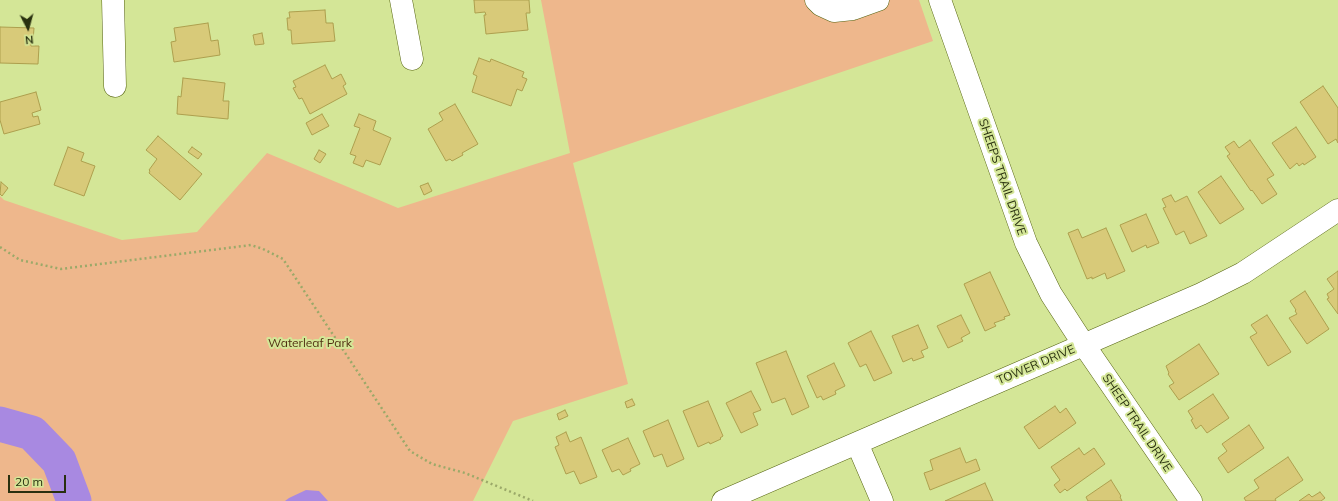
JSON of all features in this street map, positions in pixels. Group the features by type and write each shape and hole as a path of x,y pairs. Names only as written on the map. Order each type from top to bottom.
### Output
{"street":[{"path":"113,0 115,86"},
{"path":"401,0 412,59"},
{"path":"816,0 821,5 834,11 853,9 875,1"},
{"name":"SHEEPS TRAIL DRIVE","path":"940,0 1026,243 1051,294 1084,344"},
{"name":"TOWER DRIVE","path":"723,501 1201,294 1243,273 1338,210"},
{"name":"SHEEP TRAIL DRIVE","path":"1084,344 1191,501"},
{"path":"857,443 882,501"}],"path":[{"path":"0,247 20,260 61,269 251,245 263,249 282,259 410,451 432,464 465,473 532,501"}],"green space":[{"name":"Waterleaf Park","path":"541,0 919,0 933,41 573,163 628,384 513,421 473,501 0,501 0,196 4,200 122,240 197,232 267,153 398,208 570,153"}],"shaded area":[{"path":"306,490 319,491 328,501 285,501"}],"building":[{"path":"474,0 529,0 530,13 526,13 528,30 486,34 485,12 475,13"},
{"path":"325,10 326,23 333,23 335,41 292,44 291,30 288,30 287,18 290,18 289,12"},
{"path":"208,23 211,41 218,40 220,55 174,62 171,42 176,41 174,28"},
{"path":"0,27 34,28 31,46 39,46 38,64 0,63"},
{"path":"262,33 264,44 255,45 253,35"},
{"path":"479,58 490,62 491,59 524,72 522,77 527,79 522,91 517,89 511,106 472,92 477,76 473,74"},
{"path":"325,65 332,79 341,74 346,84 343,86 347,94 310,114 302,98 299,99 293,88 296,87 293,81"},
{"path":"183,78 225,83 223,101 229,101 228,119 177,114 178,96 181,97"},
{"path":"1323,86 1338,108 1338,143 1336,139 1328,144 1300,102"},
{"path":"36,92 41,110 32,113 33,117 38,116 40,124 4,134 0,120 0,102"},
{"path":"455,104 478,144 462,153 463,155 452,161 450,159 446,161 428,129 443,120 439,113"},
{"path":"322,114 329,126 312,135 306,123"},
{"path":"359,114 376,121 373,130 391,138 380,165 366,160 363,167 353,163 356,156 350,154 360,128 354,126"},
{"path":"1296,127 1316,157 1304,165 1303,163 1299,166 1297,163 1290,169 1272,143"},
{"path":"158,136 202,174 180,200 149,173 149,170 157,159 146,150"},
{"path":"1250,140 1274,175 1267,179 1277,194 1262,204 1252,190 1251,191 1227,156 1230,154 1225,147 1234,141 1239,148"},
{"path":"68,147 84,153 81,161 95,166 84,196 54,185"},
{"path":"192,147 202,154 198,159 188,152"},
{"path":"319,150 326,154 320,163 314,159"},
{"path":"1221,176 1244,209 1220,224 1198,192"},
{"path":"1,182 8,188 2,196 0,194"},
{"path":"428,183 432,191 424,195 420,186"},
{"path":"1171,195 1175,202 1187,196 1207,236 1190,244 1184,231 1176,235 1163,208 1166,207 1162,199"},
{"path":"1146,214 1159,243 1147,248 1146,245 1132,252 1120,225"},
{"path":"1106,228 1125,271 1107,279 1105,273 1092,279 1092,277 1087,279 1068,233 1078,229 1082,238"},
{"path":"1338,271 1338,314 1327,299 1329,298 1327,294 1334,289 1327,279"},
{"path":"990,272 1010,315 1004,317 1005,319 994,323 996,326 985,331 964,284"},
{"path":"1305,291 1329,329 1307,344 1289,318 1297,314 1290,301"},
{"path":"961,315 970,333 961,338 963,341 948,348 937,326"},
{"path":"1267,315 1291,352 1268,366 1250,337 1257,333 1251,325"},
{"path":"918,325 928,348 921,351 924,357 913,361 912,358 903,362 892,336"},
{"path":"871,331 892,373 874,381 866,364 860,367 848,343"},
{"path":"1199,344 1219,374 1179,400 1169,386 1174,383 1168,374 1169,373 1166,366"},
{"path":"786,351 809,407 792,415 785,398 772,403 756,363"},
{"path":"834,363 845,386 835,391 836,394 823,400 821,396 817,398 807,376"},
{"path":"751,391 761,410 753,413 758,425 741,433 726,403"},
{"path":"1213,394 1229,418 1207,433 1201,425 1196,429 1191,420 1193,419 1188,411"},
{"path":"632,399 635,405 627,408 625,402"},
{"path":"708,401 723,436 720,438 721,439 710,444 709,442 698,447 683,411"},
{"path":"1055,406 1060,413 1066,408 1076,423 1039,449 1024,427"},
{"path":"565,410 568,416 559,420 557,414"},
{"path":"668,420 684,459 667,467 662,454 654,457 643,431"},
{"path":"1249,425 1264,448 1228,473 1218,458 1227,451 1222,444"},
{"path":"566,432 570,442 581,437 597,477 580,484 574,471 566,474 555,447 559,445 556,437"},
{"path":"628,438 640,464 630,469 631,471 623,475 619,469 612,472 602,450"},
{"path":"960,448 966,463 976,459 980,470 930,490 924,473 933,470 930,460"},
{"path":"1079,448 1084,455 1094,448 1105,464 1067,491 1065,489 1060,493 1054,485 1060,480 1051,467"},
{"path":"1288,457 1303,480 1275,499 1276,501 1246,501 1244,498 1259,488 1254,480"},
{"path":"1111,480 1121,496 1122,501 1088,501 1086,497"},
{"path":"985,483 993,501 945,501"},
{"path":"1320,492 1325,498 1321,501 1299,501 1309,494 1312,497"}],"waterway":[{"path":"0,424 32,433 59,461 74,501"}]}
